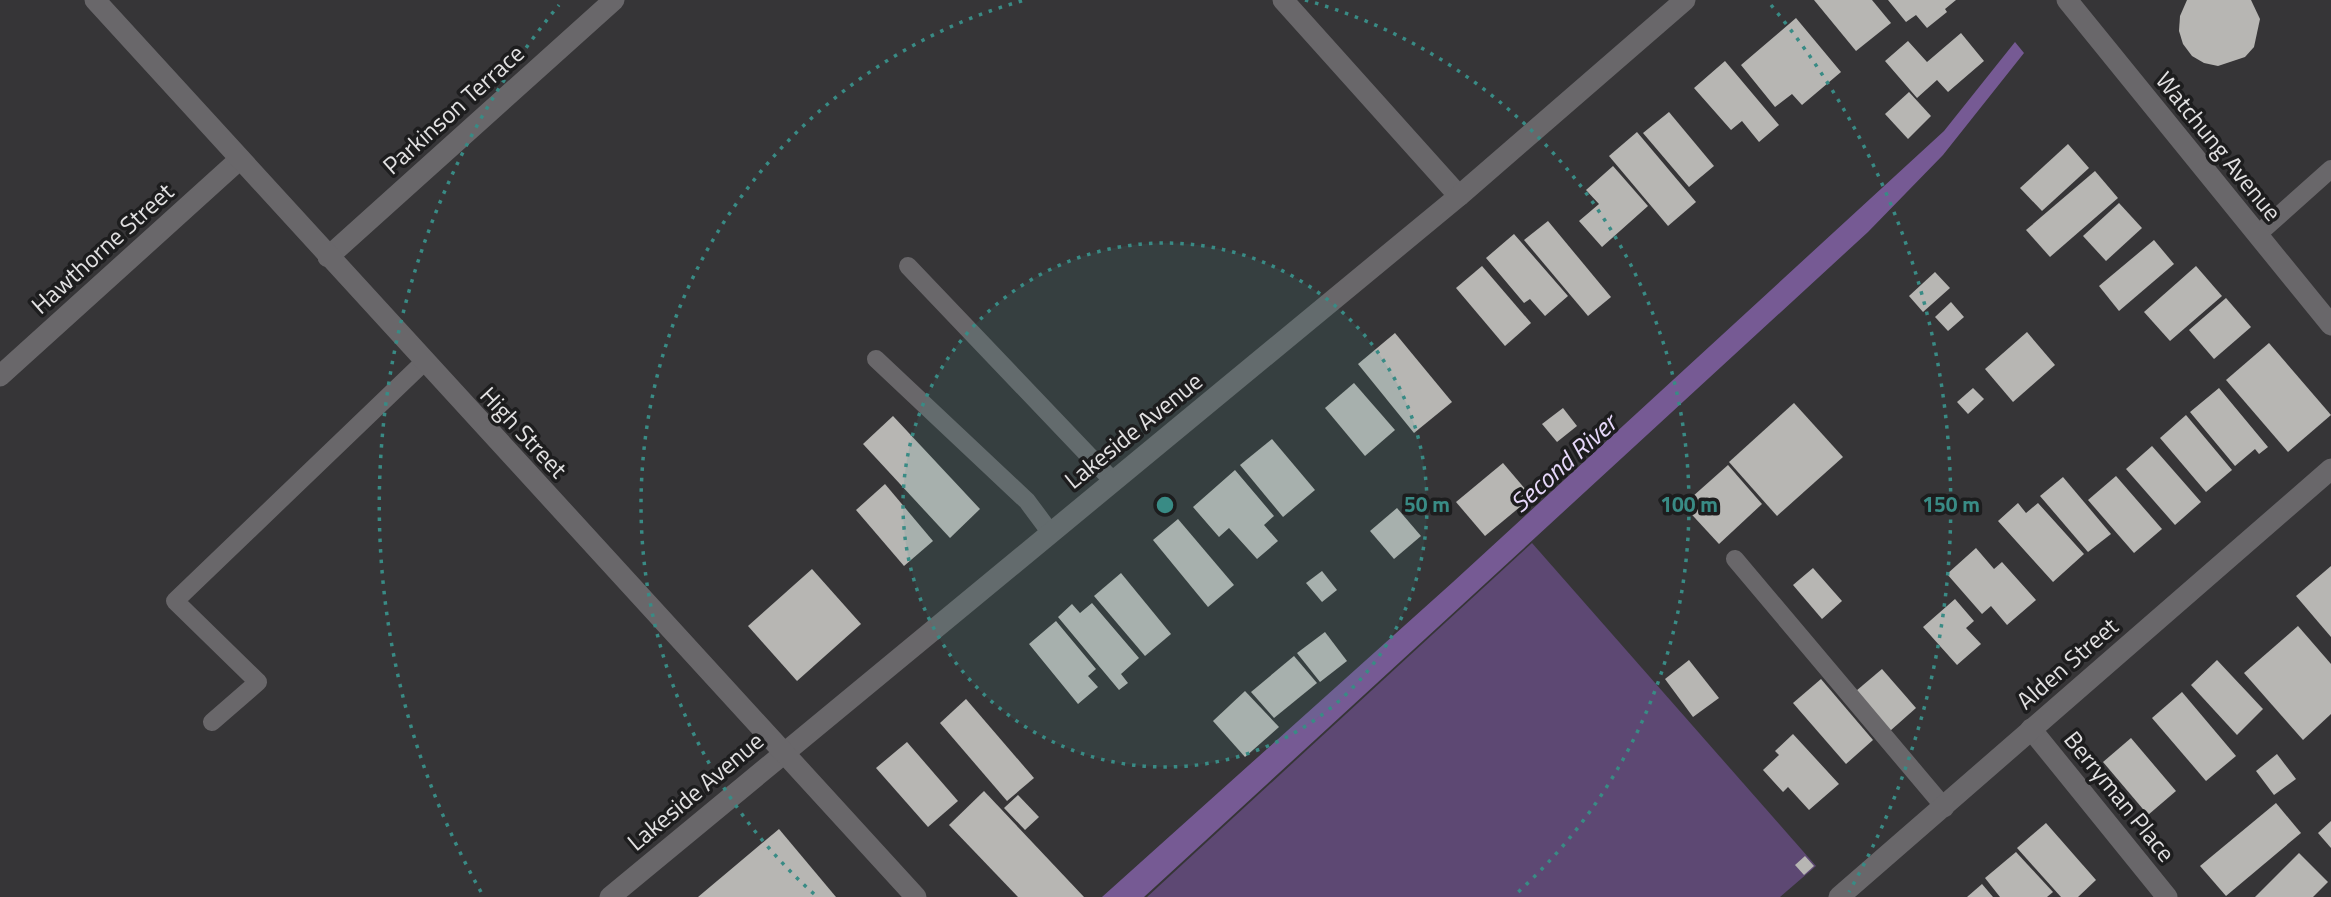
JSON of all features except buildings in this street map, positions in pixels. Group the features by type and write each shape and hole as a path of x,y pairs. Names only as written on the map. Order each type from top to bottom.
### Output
{"street":[{"name":"High Street","path":"95,0 916,897"},
{"name":"Parkinson Terrace","path":"328,257 614,0"},
{"path":"1283,0 1459,196"},
{"name":"Lakeside Avenue","path":"610,897 782,752 1459,196 1685,0"},
{"name":"Watchung Avenue","path":"2067,0 2331,325"},
{"name":"Hawthorne Street","path":"0,376 240,159"},
{"name":"Alden Street","path":"1839,897 1945,808 2032,729 2331,470"},
{"name":"Berryman Place","path":"2032,729 2167,897"}],"lane":[{"path":"2257,235 2331,169"},
{"path":"908,266 1112,481"},
{"path":"877,359 1027,501 1050,532"},
{"path":"212,722 258,682 175,601 424,362"},
{"path":"1735,559 1945,808"}],"shaded area":[{"path":"2015,42 2024,53 1943,155 1868,232 1144,897 1102,897 1453,582 1944,131"},
{"path":"1532,543 1816,866 1780,897 1147,897"}],"water label":[{"name":"Second River","path":"1563,463"}]}
